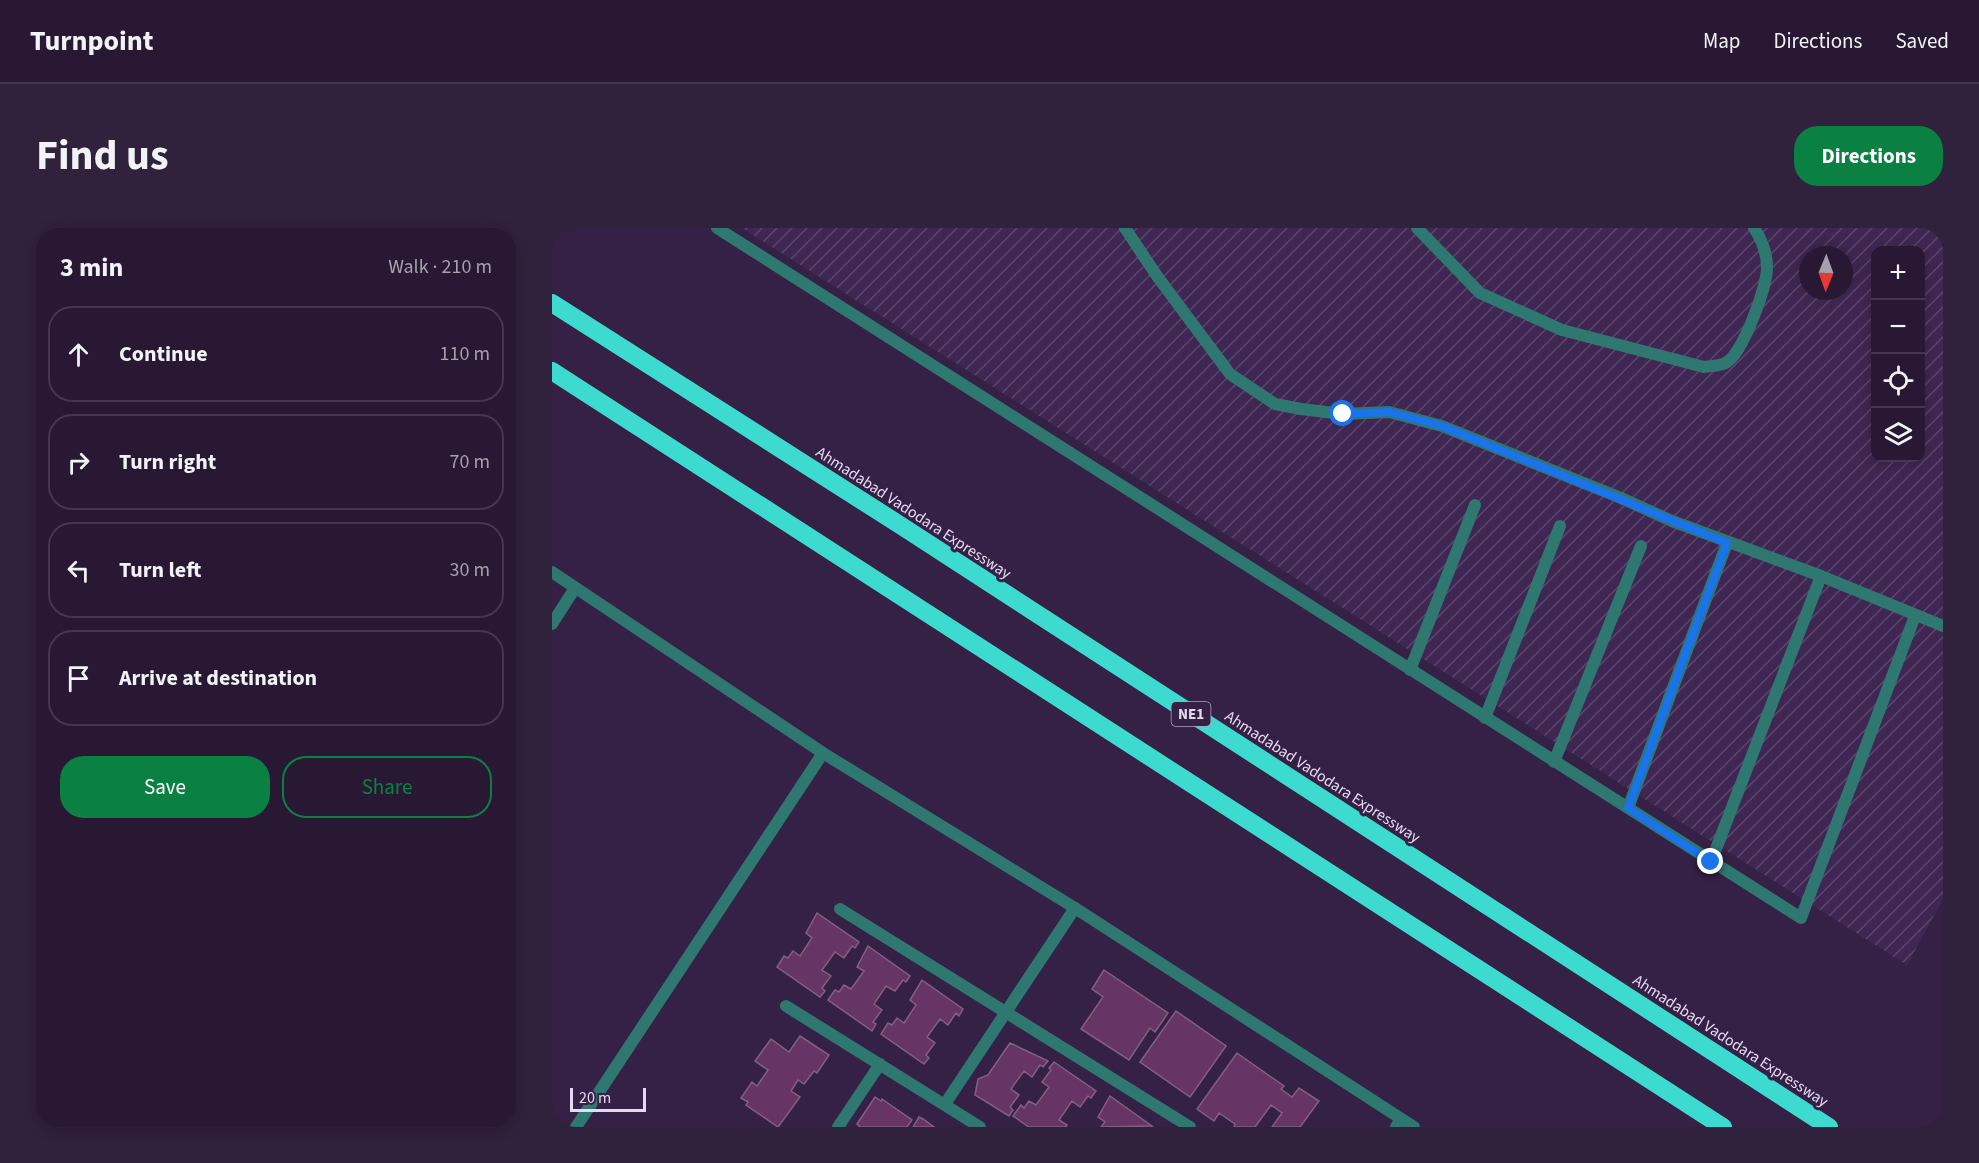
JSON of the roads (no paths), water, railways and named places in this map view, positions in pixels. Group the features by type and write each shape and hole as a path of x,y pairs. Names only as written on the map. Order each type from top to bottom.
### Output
{"highway":[{"name":"Ahmadabad Vadodara Expressway","path":"552,303 900,525 1829,1127"},
{"path":"552,371 1723,1127"}],"street":[{"path":"717,228 1801,918 1915,616"},
{"path":"1125,228 1157,276 1230,374 1275,404 1343,414 1389,412 1442,426 1727,543 1821,576 1943,626"},
{"path":"1417,228 1480,293 1562,330 1704,367 1726,363 1738,352 1755,312 1767,268 1763,241 1754,228"},
{"path":"1410,670 1475,505"},
{"path":"1485,718 1560,526"},
{"path":"1628,808 1727,543"},
{"path":"1554,762 1641,546"},
{"path":"552,573 823,753 1075,908 1398,1123 1414,1127"},
{"path":"1711,862 1821,576"},
{"path":"552,624 575,588"},
{"path":"576,1127 823,753"},
{"path":"945,1104 1075,908"},
{"path":"840,909 1190,1127"},
{"path":"786,1006 980,1127"},
{"path":"838,1127 880,1064"}]}
